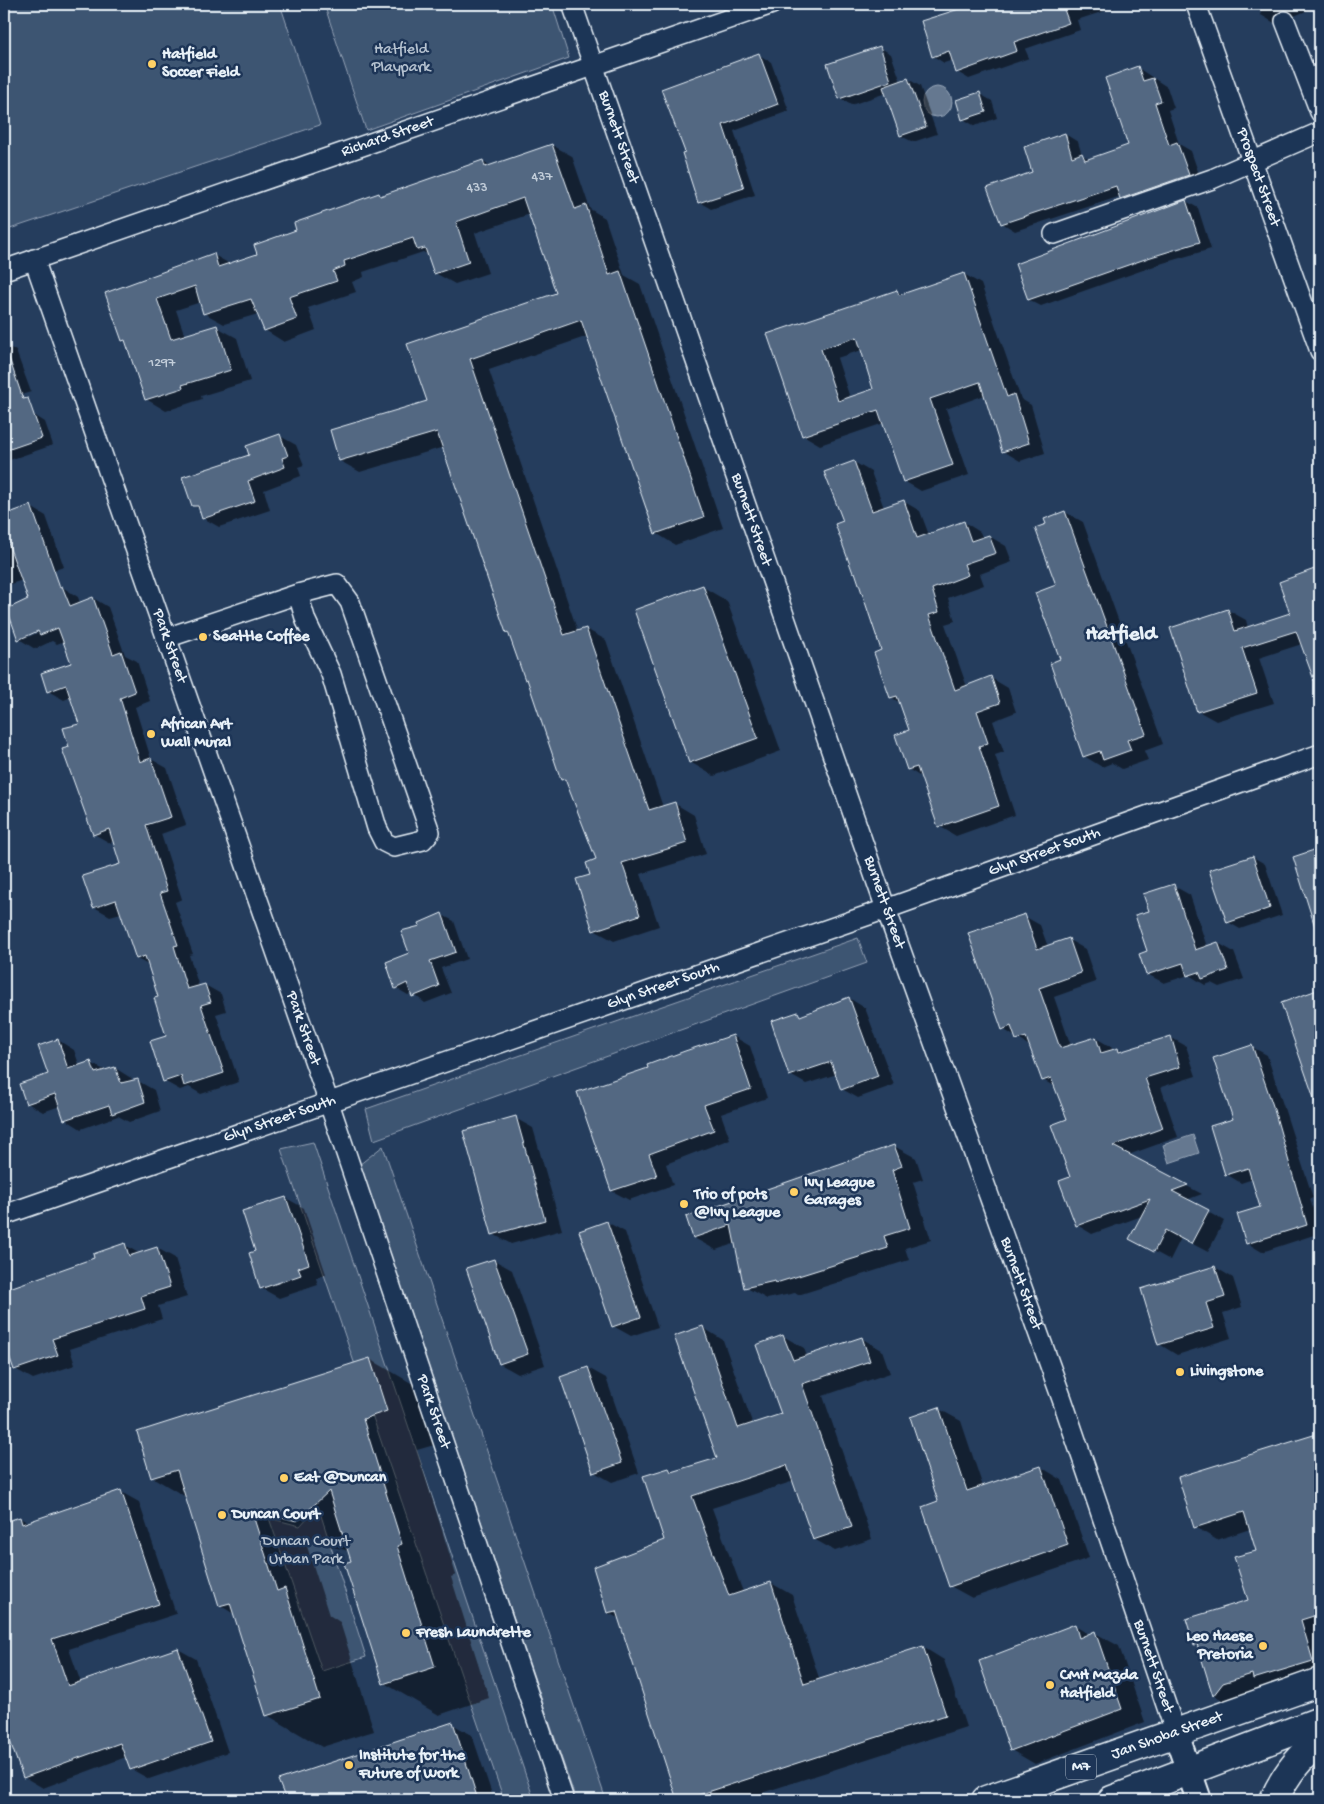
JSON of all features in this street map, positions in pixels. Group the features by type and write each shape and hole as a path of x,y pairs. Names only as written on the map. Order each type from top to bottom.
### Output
{"main road":[{"name":"Jan Shoba Street","path":"986,1800 1320,1682"},
{"path":"1112,1800 1320,1721"},
{"path":"1274,1800 1281,1786 1302,1757 1320,1741"}],"street":[{"name":"Burnett Street","path":"572,4 886,909 1062,1399 1199,1800"},
{"name":"Richard Street","path":"4,270 772,4"},
{"name":"Prospect Street","path":"1196,4 1320,351"},
{"path":"1285,20 1320,112"},
{"path":"1054,234 1252,164 1320,132"},
{"name":"Park Street","path":"34,259 329,1103 564,1800"},
{"path":"166,638 298,594 337,584 350,602 430,832 423,840 394,848 384,842 331,674 306,621 298,594"},
{"name":"Glyn Street South","path":"4,1215 886,909 1320,754"}],"green space":[{"name":"Hatfield Soccer Field","path":"4,4 280,4 320,125 4,231"},
{"name":"Hatfield Playpark","path":"324,4 552,4 569,58 366,130"},
{"path":"858,938 867,963 374,1140 366,1109"},
{"path":"313,1142 534,1800 504,1800 281,1149"},
{"path":"383,1146 606,1800 576,1800 359,1165"},
{"name":"Duncan Court Urban Park","path":"318,1506 366,1657 322,1671 269,1518 300,1526"}],"shaded area":[{"path":"937,87 943,88 951,96 951,108 943,116 937,117 931,116 923,108 922,102 923,96 931,88"},
{"path":"1193,1135 1199,1153 1169,1163 1163,1145"}],"building":[{"path":"975,4 1062,4 1069,23 1014,42 1017,51 956,73 949,51 932,57 921,21"},
{"path":"880,46 891,81 839,99 827,64"},
{"path":"759,53 778,104 723,125 744,188 698,203 682,153 685,152 661,89"},
{"path":"1138,66 1143,81 1153,78 1161,101 1155,103 1169,145 1177,142 1189,175 1120,199 1116,186 1001,224 987,188 1032,172 1024,147 1065,133 1072,157 1082,153 1085,160 1128,145 1105,78"},
{"path":"908,78 926,127 900,136 883,87"},
{"path":"980,92 986,112 962,120 956,100"},
{"path":"552,144 575,209 586,205 609,275 620,271 704,517 655,534 581,320 470,359 564,635 586,628 649,810 675,802 687,843 622,863 640,915 593,931 576,879 590,875 586,863 596,859 565,779 561,780 527,679 525,680 508,632 506,633 437,432 339,461 330,430 427,401 407,344 556,293 523,198 456,222 469,262 434,274 425,248 417,250 413,238 344,261 345,266 333,271 337,281 289,297 297,319 264,331 251,299 203,314 195,286 157,299 171,339 217,325 231,370 182,385 183,388 145,400 125,340 122,341 105,293 214,253 218,267 257,254 254,245 296,230 294,223 379,193 380,196 483,160 485,167"},
{"path":"1186,200 1200,242 1028,300 1015,264"},
{"path":"964,273 1007,397 1014,394 1029,443 1002,452 980,382 930,399 953,465 903,482 878,410 802,436 767,334 897,290 899,295","holes":["857,337 873,389 838,401 821,349"]},
{"path":"4,352 7,352 23,399 28,398 42,438 4,451"},
{"path":"280,434 288,456 282,458 285,467 248,481 255,501 202,519 198,506 192,506 182,477 249,455 246,446"},
{"path":"854,461 872,511 904,500 917,538 964,521 971,541 989,535 996,553 964,564 968,575 932,589 939,612 929,615 955,690 991,676 1000,703 977,711 988,743 979,746 999,806 938,827 917,767 907,770 895,735 909,730 897,696 890,698 874,653 881,650 855,572 853,573 835,524 843,521 824,472"},
{"path":"31,505 60,587 62,586 70,606 93,597 113,654 121,651 135,692 120,698 140,762 151,758 171,817 146,825 167,891 160,893 178,945 174,946 187,989 205,984 211,1002 201,1005 224,1073 184,1086 181,1076 163,1082 150,1041 166,1036 154,998 158,997 145,956 136,959 116,900 93,908 82,876 120,864 109,829 93,835 62,749 69,747 63,728 79,724 66,685 47,692 41,673 71,663 58,628 40,635 38,631 18,640 7,609 28,599 8,543 4,544 4,515"},
{"path":"1065,511 1146,734 1127,740 1131,750 1103,760 1100,751 1083,757 1050,663 1060,659 1035,593 1056,585 1035,528 1046,524 1044,519"},
{"path":"1320,567 1320,690 1318,691 1296,631 1242,648 1257,693 1197,712 1170,628 1228,609 1235,631 1290,613 1279,582"},
{"path":"703,585 758,738 689,763 634,610"},
{"path":"1320,848 1320,929 1316,930 1293,857"},
{"path":"1253,856 1270,908 1227,923 1209,870"},
{"path":"1174,884 1195,950 1218,942 1228,970 1202,979 1199,972 1187,976 1183,963 1146,975 1139,954 1147,951 1135,915 1149,911 1143,894"},
{"path":"442,913 456,952 430,961 439,986 412,997 407,983 395,989 386,962 409,953 401,931 420,926 419,923"},
{"path":"1025,914 1037,949 1069,938 1081,973 1039,988 1060,1048 1096,1037 1101,1053 1118,1048 1119,1052 1171,1036 1180,1067 1145,1078 1163,1128 1113,1146 1188,1185 1172,1191 1209,1210 1191,1244 1165,1230 1154,1252 1129,1239 1150,1199 1076,1226 1059,1181 1070,1177 1051,1125 1067,1119 1051,1078 1042,1081 1026,1037 1016,1040 1011,1026 1002,1030 968,933"},
{"path":"1320,989 1320,1106 1317,1107 1281,1003"},
{"path":"849,997 878,1076 841,1090 831,1062 789,1076 771,1021 798,1012 800,1016"},
{"path":"733,1035 751,1089 704,1105 714,1130 649,1154 657,1176 611,1191 577,1092 648,1068 647,1065"},
{"path":"58,1039 68,1069 91,1061 95,1073 115,1067 121,1083 138,1079 145,1102 112,1114 109,1105 64,1120 55,1094 26,1104 19,1084 48,1074 38,1046"},
{"path":"1252,1045 1273,1106 1307,1225 1246,1244 1237,1214 1260,1207 1248,1168 1225,1175 1210,1126 1233,1119 1213,1058"},
{"path":"516,1116 545,1220 492,1235 463,1131"},
{"path":"894,1145 902,1166 892,1170 910,1228 884,1236 888,1248 776,1283 775,1281 744,1288 731,1225 693,1238 686,1217"},
{"path":"286,1197 309,1264 298,1268 301,1275 260,1289 249,1253 255,1251 242,1211"},
{"path":"607,1221 641,1317 612,1327 579,1231"},
{"path":"125,1243 129,1256 157,1247 170,1287 141,1296 145,1309 52,1339 58,1355 14,1370 4,1341 4,1290 94,1258 93,1254"},
{"path":"494,1259 528,1354 499,1364 466,1268"},
{"path":"1215,1266 1225,1297 1206,1303 1214,1328 1158,1345 1141,1289"},
{"path":"703,1326 738,1428 781,1414 756,1345 783,1335 793,1360 862,1337 870,1361 802,1384 852,1527 813,1540 787,1465 692,1496 729,1596 771,1582 804,1684 923,1646 946,1715 683,1800 677,1800 616,1611 607,1613 593,1567 664,1540 643,1476 669,1468 671,1472 717,1458 674,1336"},
{"name":"Duncan Court","path":"370,1358 387,1411 363,1419 402,1544 397,1546 435,1667 383,1684 344,1563 351,1561 329,1491 297,1521 251,1509 277,1591 285,1588 320,1699 266,1716 230,1603 219,1606 177,1470 151,1478 137,1432"},
{"path":"588,1367 622,1463 593,1473 560,1377"},
{"path":"939,1407 967,1491 1041,1466 1068,1545 949,1587 922,1507 938,1501 910,1417"},
{"path":"1320,1433 1320,1614 1301,1620 1313,1661 1253,1679 1252,1674 1223,1683 1213,1696 1197,1644 1194,1645 1186,1619 1248,1600 1234,1557 1256,1551 1244,1512 1194,1528 1178,1477"},
{"path":"121,1490 159,1604 52,1639 68,1686 178,1648 211,1742 130,1770 120,1743 23,1778 4,1724 4,1522 20,1517 22,1524"},
{"name":"CMH Mazda Hatfield","path":"1075,1624 1079,1638 1095,1631 1122,1709 1010,1751 979,1661"},
{"path":"453,1722 478,1800 286,1800 278,1780"}],"place":[{"name":"Hatfield Soccer Field","path":"152,64"},
{"name":"Seattle Coffee","path":"203,637"},
{"name":"African Art Wall Mural","path":"151,734"},
{"name":"Ivy League Garages","path":"794,1192"},
{"name":"Trio of pots @Ivy League","path":"684,1204"},
{"name":"Livingstone","path":"1180,1372"},
{"name":"Eat @Duncan","path":"284,1478"},
{"name":"Duncan Court","path":"222,1515"},
{"name":"Fresh Laundrette","path":"406,1633"},
{"name":"Leo Haese Pretoria","path":"1263,1646"},
{"name":"CMH Mazda Hatfield","path":"1050,1685"},
{"name":"Institute for the Future of Work","path":"349,1765"}],"district":[{"name":"Hatfield","path":"1121,635"}]}
